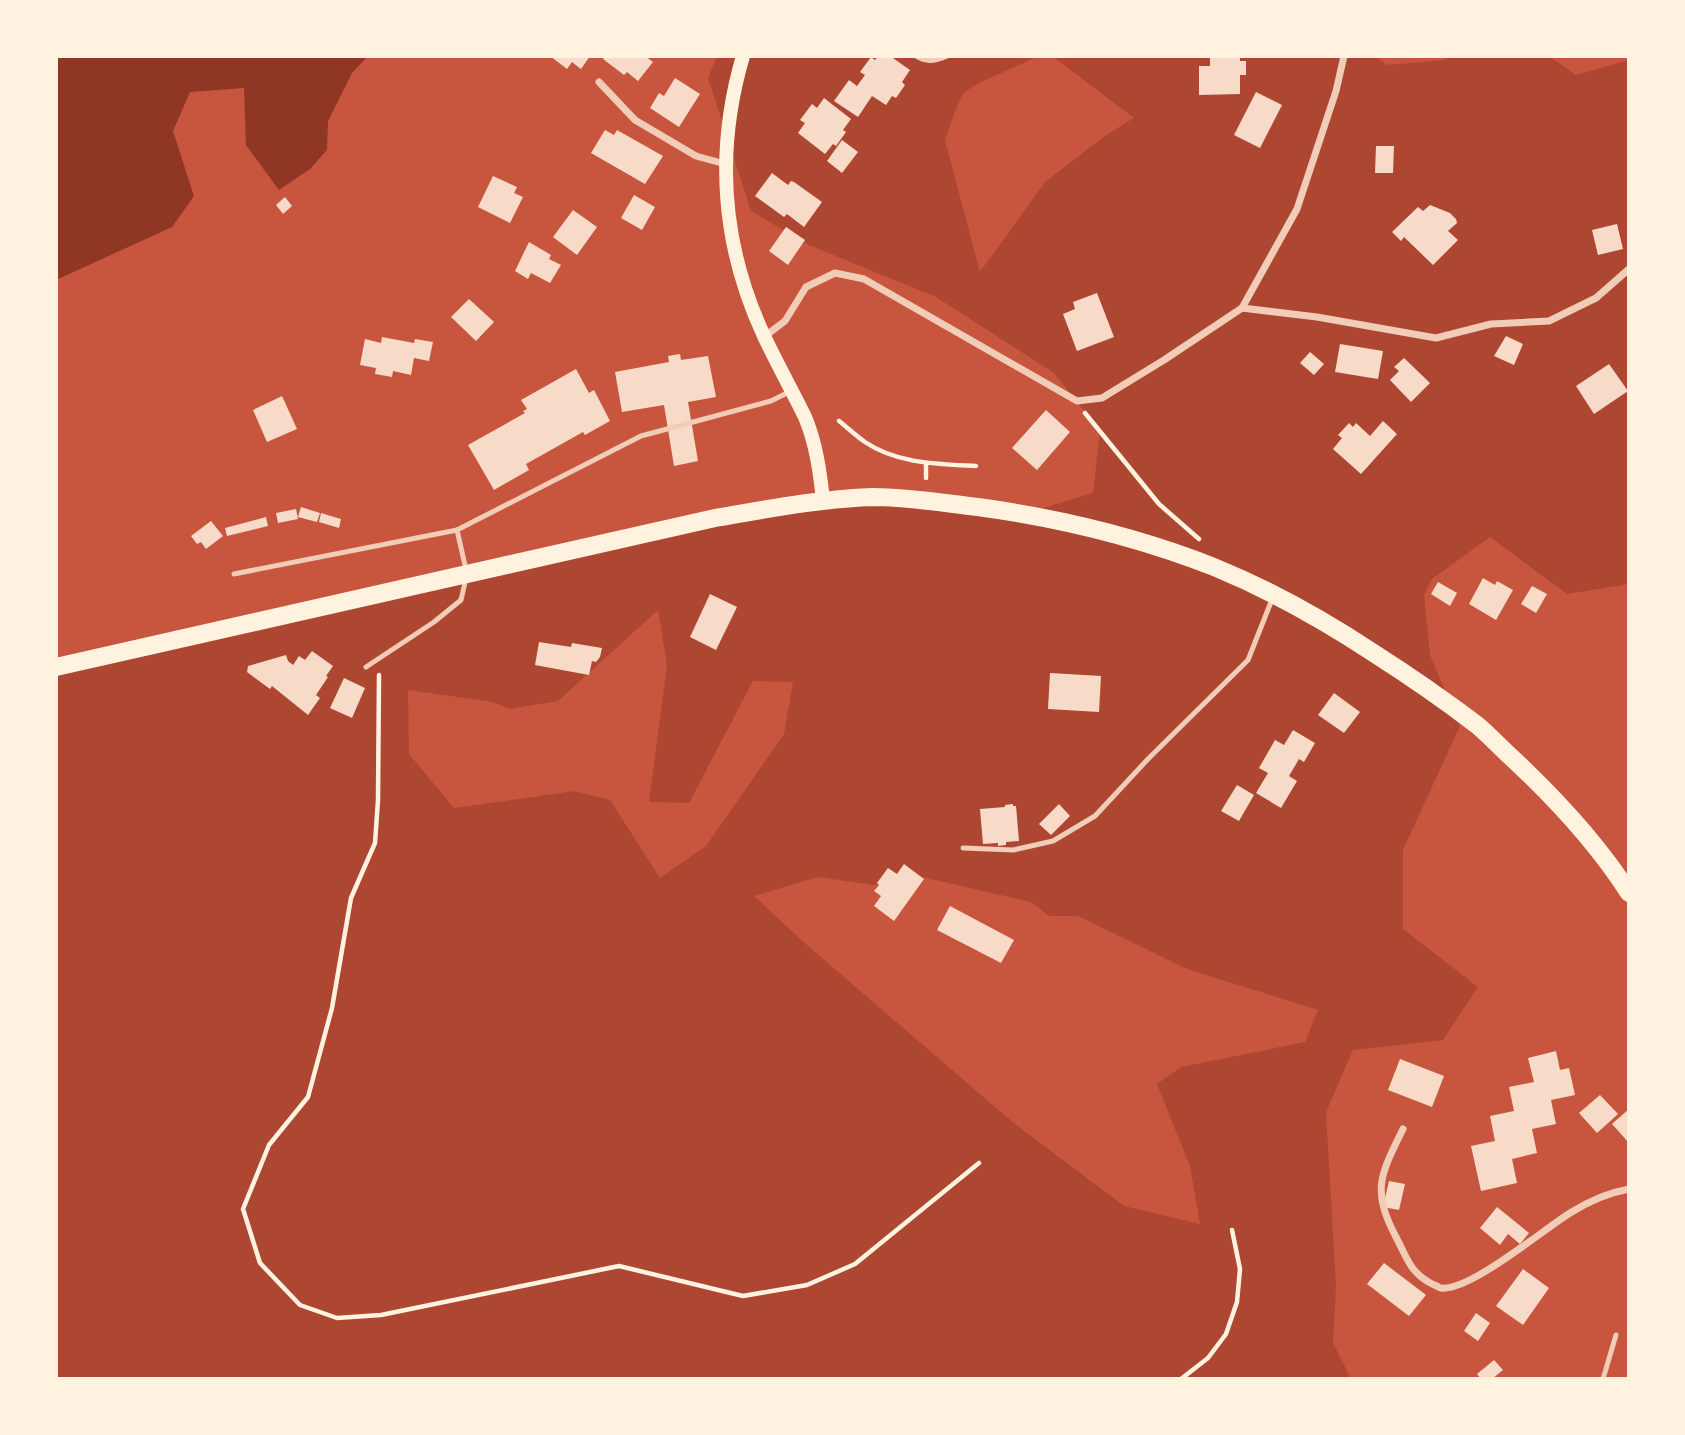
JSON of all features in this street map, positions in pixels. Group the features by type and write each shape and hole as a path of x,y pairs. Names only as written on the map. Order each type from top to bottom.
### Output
{"main road":[{"path":"743,56 734,87 725,164 729,219 741,281 764,337 806,419 818,461 823,500"},
{"path":"56,667 715,518 823,500 875,497 925,500 1058,520 1133,540 1199,562 1275,594 1415,680 1479,726 1543,788 1612,866 1629,893"}],"street":[{"path":"764,337 785,321 806,287 835,273 864,279 1077,401 1102,398 1242,308 1297,209 1345,56"},
{"path":"599,82 635,120 696,156 725,164"},
{"path":"1242,308 1317,317 1436,338 1491,324 1549,321 1596,298 1629,269"},
{"path":"1402,1129 1382,1172 1380,1197 1390,1227 1416,1275 1441,1288 1458,1285 1494,1265 1570,1213 1606,1194 1629,1189"}],"lane":[{"path":"916,56 922,60 933,61 947,56"},
{"path":"233,574 457,530 641,436 771,401 792,391"},
{"path":"366,667 434,622 461,600 467,575 457,530"},
{"path":"963,848 1013,850 1053,841 1096,816 1148,759 1248,660 1275,594"},
{"path":"1603,1379 1616,1335"}],"path":[{"path":"1077,401 1159,504 1207,546"},
{"path":"839,421 866,443 893,455 926,463 976,466"},
{"path":"926,463 926,478"},
{"path":"379,657 375,844 351,898 332,1009 308,1097 269,1145 243,1209 260,1264 300,1305 337,1318 381,1315 619,1266 743,1296 807,1285 855,1264 979,1163"},
{"path":"1181,1379 1208,1358 1226,1334 1234,1313 1240,1269 1232,1230"}],"shaded area":[{"path":"56,56 368,56 352,73 328,121 327,150 310,169 279,190 246,145 244,88 190,92 173,131 194,196 172,227 56,280"},
{"path":"717,56 1039,56 963,93 945,140 980,272 1045,182 1106,135 1134,118 1052,56 1376,56 1387,65 1443,60 1454,56 1549,56 1576,75 1629,60 1629,584 1567,594 1490,537 1432,579 1424,595 1430,655 1460,726 1403,850 1403,929 1478,987 1443,1040 1353,1050 1326,1112 1336,1286 1333,1343 1351,1379 56,1379 56,670 762,517 900,495 1036,510 1093,493 1100,431 1054,373 936,297 809,245 751,211 708,78","holes":["658,610 667,665 649,802 689,803 753,681 793,682 784,734 706,846 660,878 610,800 575,791 454,808 409,754 408,690 493,702 509,709 558,701","818,877 873,885 922,877 1031,902 1049,916 1078,916 1187,969 1318,1010 1305,1042 1181,1067 1157,1084 1190,1166 1200,1224 1124,1206 1015,1124 809,947 754,896"]}],"building":[{"path":"550,56 590,56 581,69 572,62 567,69"},
{"path":"606,56 645,56 653,62 638,81 627,72 624,75 603,59"},
{"path":"878,56 890,56 910,70 902,82 905,85 896,98 892,96 886,105 872,96 858,117 834,101 849,80 857,86 865,75 860,72 871,57 875,60"},
{"path":"1210,56 1240,56 1240,61 1246,61 1246,75 1240,75 1240,94 1199,95 1199,66 1210,66"},
{"path":"675,78 700,94 679,127 650,108 659,93 664,96"},
{"path":"1256,92 1282,105 1260,148 1234,135"},
{"path":"824,98 851,119 836,146 833,144 825,154 798,133 805,123 800,120 812,104 817,108"},
{"path":"605,130 614,135 617,130 663,156 645,184 591,153"},
{"path":"842,140 858,152 842,173 827,161"},
{"path":"1376,146 1394,146 1393,173 1375,173"},
{"path":"772,173 788,185 791,181 794,182 822,202 804,227 787,214 784,217 755,196"},
{"path":"493,176 517,187 514,193 523,197 510,223 478,207"},
{"path":"634,195 655,207 642,230 621,218"},
{"path":"285,197 292,206 283,214 276,205"},
{"path":"1430,205 1450,213 1456,219 1457,223 1448,231 1458,240 1433,265 1404,237 1401,241 1392,232 1418,207 1423,211"},
{"path":"573,210 597,227 577,255 553,237"},
{"path":"1617,224 1623,249 1598,255 1592,230"},
{"path":"786,227 805,240 788,265 769,251"},
{"path":"529,242 551,255 549,259 561,265 550,283 531,273 528,279 515,271"},
{"path":"1097,293 1114,337 1077,351 1063,314 1075,309 1073,302"},
{"path":"469,299 494,322 476,341 451,317"},
{"path":"1506,336 1523,344 1514,365 1494,356"},
{"path":"382,337 414,343 415,339 433,342 429,361 414,358 411,375 393,371 392,377 375,374 376,368 360,365 365,339 381,343"},
{"path":"1340,344 1383,351 1378,379 1335,372"},
{"path":"1310,352 1324,364 1314,375 1300,363"},
{"path":"680,354 681,360 708,356 716,397 688,402 698,461 674,466 664,405 622,412 615,372 669,362 668,356"},
{"path":"1404,358 1430,383 1411,402 1390,380 1399,371 1394,367"},
{"path":"1609,364 1628,391 1594,414 1576,386"},
{"path":"576,369 589,393 594,390 610,421 585,435 583,432 526,464 529,470 494,490 468,445 525,413 523,411 527,409 521,400"},
{"path":"282,396 297,429 267,442 253,410"},
{"path":"1046,410 1070,432 1037,470 1012,448"},
{"path":"1383,421 1397,434 1361,474 1333,449 1342,438 1338,435 1349,423 1353,427 1356,423 1370,436"},
{"path":"301,507 320,513 317,522 298,517"},
{"path":"296,509 298,519 278,523 276,513"},
{"path":"321,513 341,519 339,528 319,522"},
{"path":"266,517 268,526 227,536 225,528"},
{"path":"211,521 223,536 206,549 201,542 197,544 191,536"},
{"path":"1483,578 1495,585 1497,581 1513,590 1496,620 1469,604"},
{"path":"1438,582 1457,593 1450,606 1431,594"},
{"path":"1532,586 1547,594 1536,613 1521,604"},
{"path":"710,594 737,607 716,650 690,637"},
{"path":"539,642 571,647 572,643 602,648 600,657 596,662 592,661 589,675 535,665"},
{"path":"312,651 333,666 316,695 320,698 308,715 272,686 270,689 247,672 248,666 286,655 293,665 299,656 305,660"},
{"path":"1050,673 1101,676 1099,712 1048,709"},
{"path":"344,678 365,688 352,718 330,708"},
{"path":"1334,693 1360,712 1344,733 1318,715"},
{"path":"1293,730 1315,743 1304,762 1299,759 1289,776 1297,781 1281,808 1256,793 1268,773 1259,768 1275,740 1284,745"},
{"path":"1237,785 1254,795 1239,821 1221,811"},
{"path":"1013,804 1016,806 1019,841 998,846 998,843 983,844 980,809"},
{"path":"1059,804 1070,816 1051,835 1039,824"},
{"path":"904,864 924,879 894,921 874,906 881,896 874,891 888,868 897,874"},
{"path":"950,906 1014,940 1001,963 937,930"},
{"path":"1556,1051 1560,1070 1569,1068 1575,1095 1551,1100 1556,1124 1532,1129 1537,1153 1512,1159 1517,1183 1481,1191 1471,1146 1495,1141 1490,1116 1514,1111 1509,1087 1534,1082 1528,1058"},
{"path":"1400,1059 1444,1076 1432,1107 1388,1090"},
{"path":"1600,1095 1618,1114 1597,1133 1579,1113"},
{"path":"1629,1109 1629,1143 1612,1124"},
{"path":"1389,1181 1405,1184 1399,1210 1383,1207"},
{"path":"1497,1207 1529,1233 1520,1244 1508,1234 1500,1245 1480,1228"},
{"path":"1384,1263 1426,1295 1409,1316 1367,1284"},
{"path":"1523,1269 1549,1288 1523,1325 1496,1306"},
{"path":"1476,1313 1490,1323 1478,1341 1464,1331"},
{"path":"1494,1360 1503,1370 1492,1379 1481,1379 1477,1374"}]}
